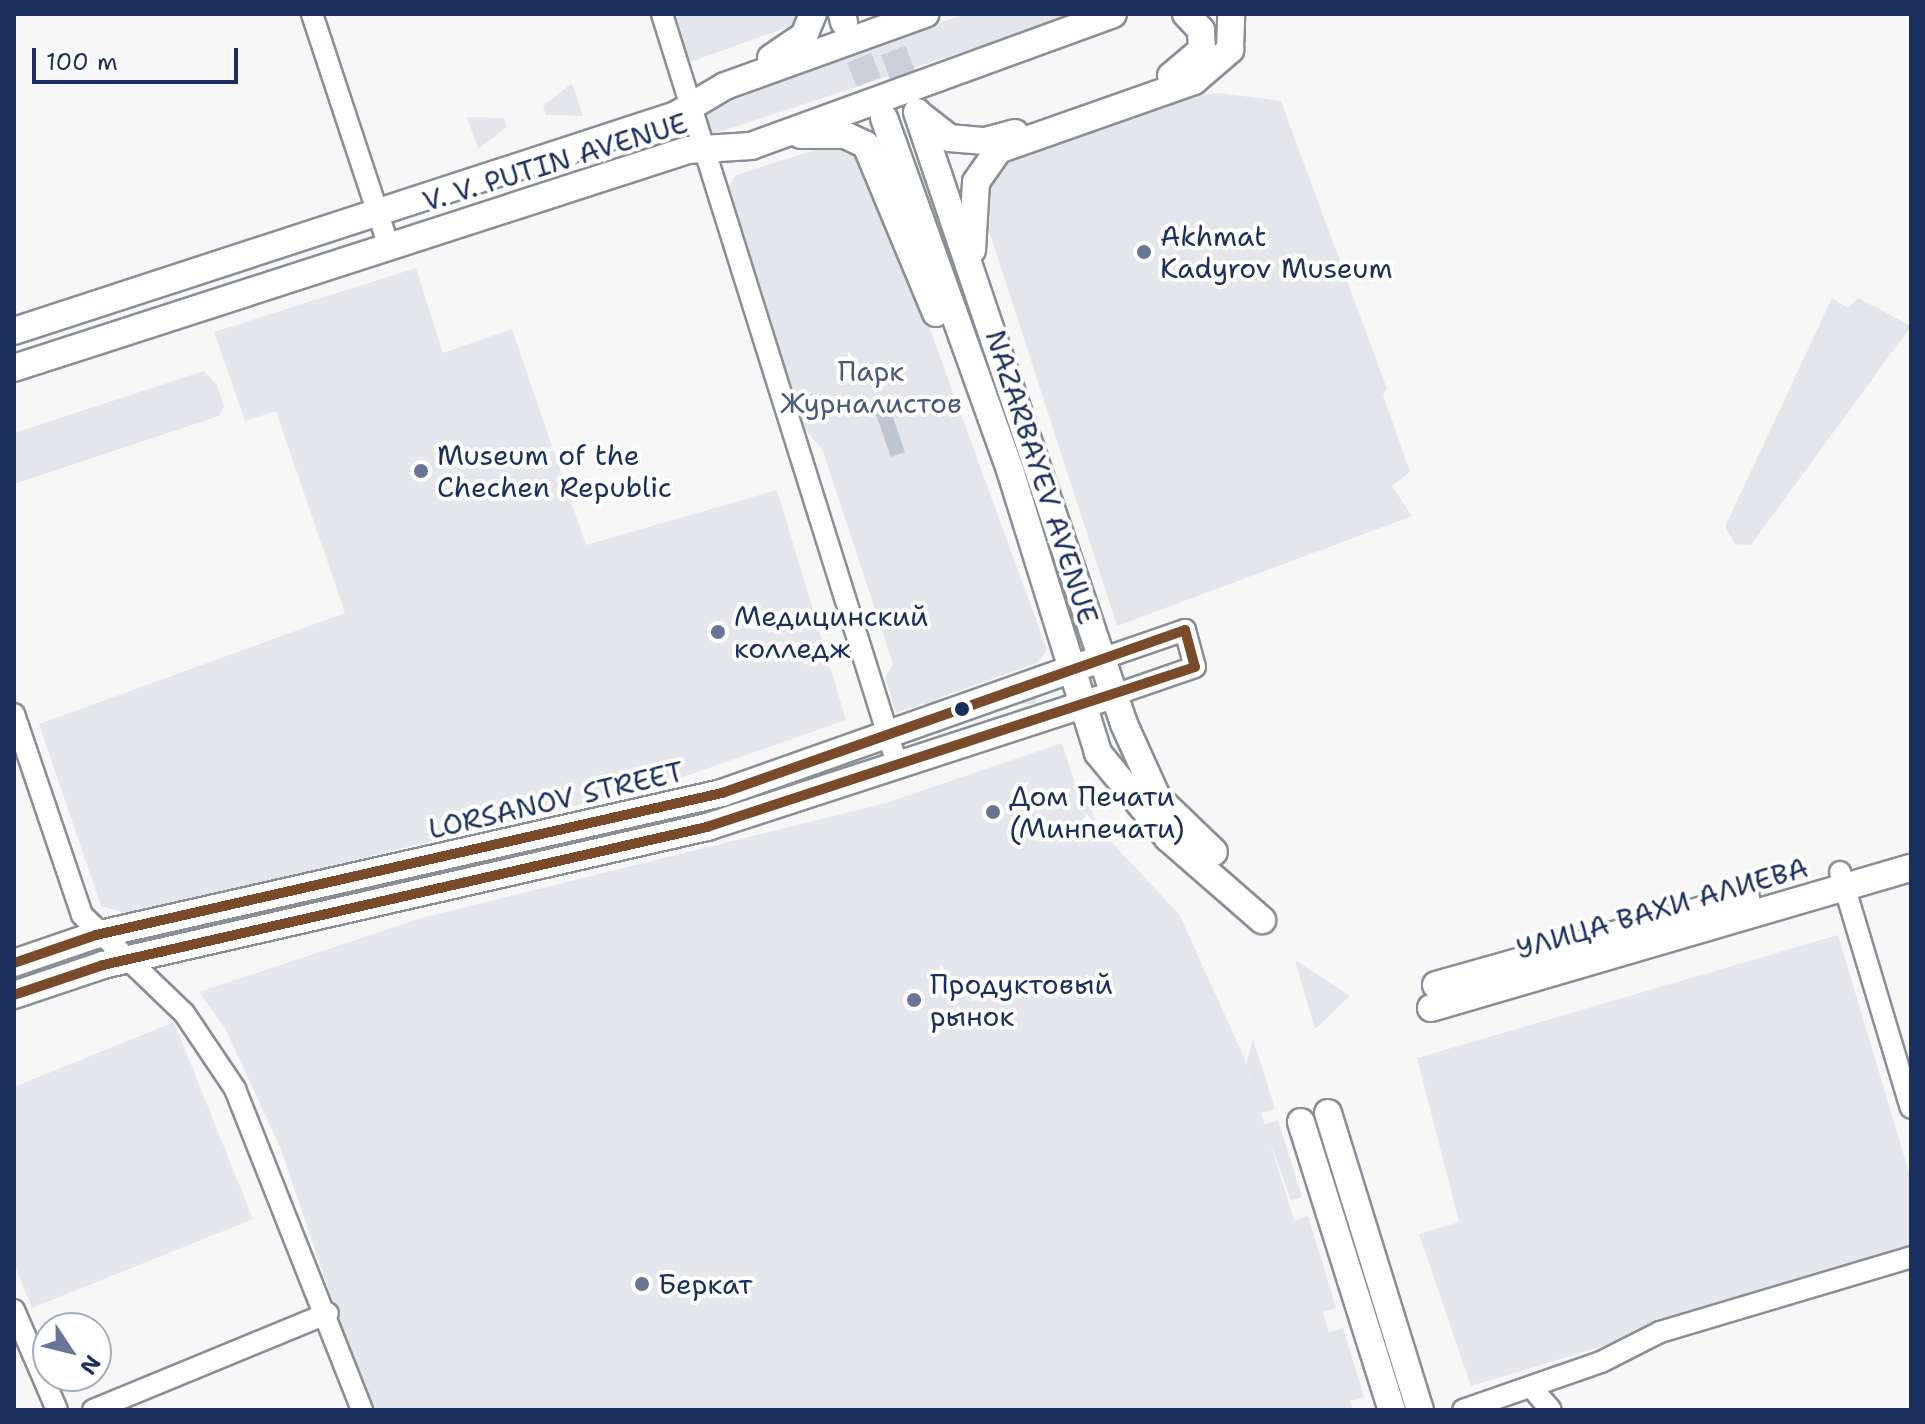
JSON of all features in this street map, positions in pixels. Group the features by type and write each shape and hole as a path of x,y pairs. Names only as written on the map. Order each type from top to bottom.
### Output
{"main road":[{"path":"725,86 804,36 813,14"},
{"name":"V. V. PUTIN AVENUE","path":"14,331 378,213 692,106 725,86 925,14"},
{"name":"V. V. PUTIN AVENUE","path":"14,368 389,247 708,149 778,136 1113,14"},
{"name":"NAZARBAYEV AVENUE","path":"1186,14 1201,30 1202,50 1189,67 1160,81 985,141 949,138 917,112 1114,695 1157,797 1209,862"},
{"path":"972,270 976,182 998,150 1194,81 1230,50 1231,14"},
{"name":"NAZARBAYEV AVENUE","path":"884,118 1019,500 1072,671 1078,707 1122,789 1209,862"},
{"path":"778,136 845,135 866,145 998,469 1019,500"},
{"name":"LORSANOV STREET","path":"14,963 96,935 708,797 889,738 1101,659"},
{"path":"14,995 103,965 135,963 707,827 1114,695"},
{"name":"УЛИЦА ВАХИ АЛИЕВА","path":"1843,880 1911,852"},
{"path":"1209,862 1262,920"},
{"name":"УЛИЦА ВАХИ АЛИЕВА","path":"1434,997 1843,880 1911,868"},
{"path":"1328,1113 1420,1410"},
{"path":"1301,1122 1392,1410"}],"street":[{"path":"312,14 389,247"},
{"path":"662,14 708,149 898,767"},
{"path":"1101,659 1185,630 1195,667 1114,695"},
{"path":"14,714 82,915 96,935 135,963 206,1040 235,1089 328,1313 362,1410"},
{"path":"1843,880 1911,1108"},
{"path":"1463,1410 1531,1387 1660,1332 1911,1257"},
{"path":"14,1310 57,1410"},
{"path":"93,1410 328,1313"},
{"path":"1531,1387 1551,1410"}],"shaded area":[{"path":"416,268 443,353 512,329 586,545 777,490 846,720 666,783 133,915 101,906 39,724 345,613 276,411 245,421 214,332"},
{"path":"887,400 905,452 891,457 873,405"},
{"name":"Беркат","path":"1062,743 1085,814 1179,914 1243,1055 1353,1410 370,1410 280,1147 225,1028 199,992 421,918 886,803"},
{"path":"1838,935 1911,1179 1911,1253 1471,1386 1419,1234 1459,1222 1417,1058"},
{"path":"174,1022 253,1219 32,1308 14,1264 14,1087"}],"green space":[{"path":"675,14 802,14 805,21 690,62"},
{"path":"966,14 1078,14 692,141 685,123 798,72"},
{"path":"572,83 583,116 546,115 543,106"},
{"path":"1219,93 1281,101 1387,389 1383,395 1410,472 1392,486 1412,516 1117,626 982,209 989,174 1010,153 1169,97"},
{"path":"467,117 504,118 507,127 478,149"},
{"name":"Парк Журналистов","path":"850,139 876,181 1047,650 1037,663 896,713 885,677 893,664 823,451 805,429 728,187 736,175"},
{"path":"1832,298 1848,308 1858,298 1911,326 1751,545 1735,544 1725,527"},
{"path":"204,371 217,385 224,406 219,416 14,484 14,433"},
{"path":"911,699 1036,699 1036,704 911,704"},
{"path":"852,759 855,767 769,798 564,850 562,842"},
{"path":"1090,804 1097,827 1040,846 1034,831 1085,814 1083,806"},
{"path":"738,842 609,889 606,897 592,878"},
{"path":"555,844 557,852 174,947 172,940"},
{"path":"1094,845 1150,903 1092,881 1085,863"},
{"path":"1090,887 1149,909 1096,926"},
{"path":"561,888 564,903 473,933 468,911"},
{"path":"1183,923 1213,994 1195,1000 1172,928"},
{"path":"1155,932 1168,937 1173,950 1168,963 1155,968 1142,963 1137,950 1142,937"},
{"path":"1120,945 1131,950 1136,961 1131,972 1120,977 1109,972 1104,961 1109,950"},
{"path":"1295,960 1350,996 1315,1029"},
{"path":"1167,968 1180,973 1185,986 1180,999 1167,1004 1154,999 1149,986 1154,973"},
{"path":"1132,981 1143,986 1148,997 1143,1008 1132,1013 1121,1008 1116,997 1121,986"},
{"path":"1253,1039 1275,1109 1261,1113 1246,1065"},
{"path":"1278,1120 1302,1197 1291,1200 1264,1125"},
{"path":"1308,1216 1336,1308 1322,1312 1294,1220"},
{"path":"1343,1328 1364,1397 1350,1401 1329,1332"}],"tunnel":[{"path":"879,14 916,109"},
{"path":"844,22 884,118"}],"transit line":[{"path":"14,963 96,935 722,793 1185,630 1195,667 707,827 103,965 14,995"}],"place":[{"name":"Akhmat Kadyrov Museum","path":"1144,252"},
{"name":"Museum of the Chechen Republic","path":"421,471"},
{"name":"Медицинский колледж","path":"718,632"},
{"name":"Дом Печати (Минпечати)","path":"993,812"},
{"name":"Продуктовый рынок","path":"914,1000"},
{"name":"Беркат","path":"642,1284"}]}
